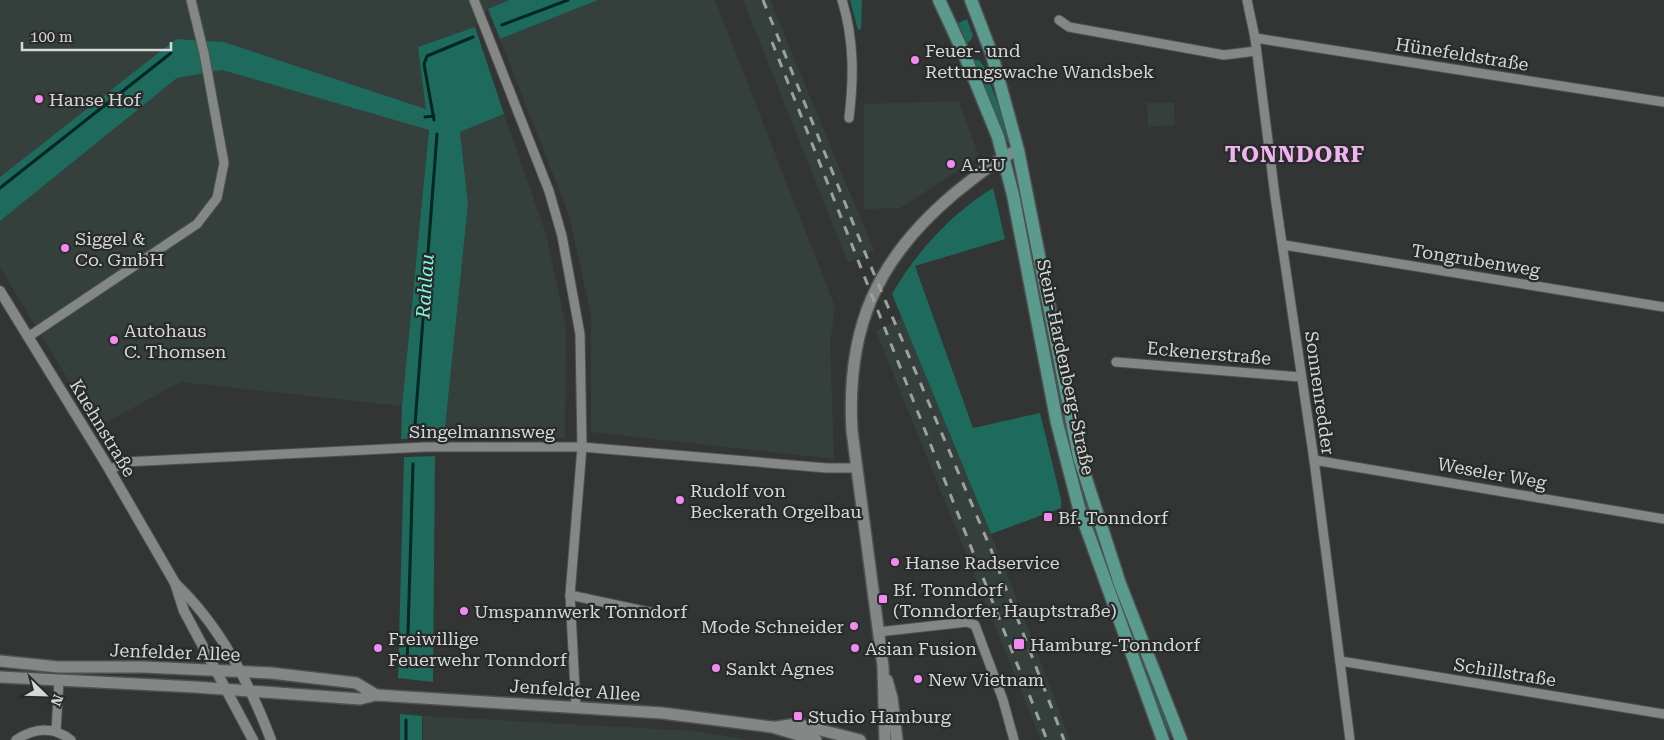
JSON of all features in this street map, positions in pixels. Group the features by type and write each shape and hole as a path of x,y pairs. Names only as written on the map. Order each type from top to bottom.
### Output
{"main road":[{"name":"Stein-Hardenberg-Straße","path":"939,0 979,88 1003,157 1013,195 1057,423 1079,508 1163,740"},
{"name":"Stein-Hardenberg-Straße","path":"971,0 992,55 1018,150 1079,457 1120,584 1180,740"},
{"path":"885,740 883,666 852,431 851,372 859,334 877,286 897,253 923,221 966,184 1003,157 1018,150"},
{"name":"Jenfelder Allee","path":"0,660 67,667 144,667 239,671 356,683 376,695"},
{"path":"883,666 892,698 897,740"},
{"path":"59,681 67,667"},
{"name":"Jenfelder Allee","path":"0,677 360,699 376,695 662,713 772,727 816,740"},
{"name":"Jenfelder Allee","path":"772,727 797,724 860,740"}],"street":[{"path":"28,337 197,224 217,198 224,163 204,53 191,0"},
{"path":"474,0 549,191 562,236 580,334 582,447 570,596 576,707"},
{"path":"842,0 850,24 852,48 853,78 849,118"},
{"name":"Sonnenredder","path":"1247,0 1256,38 1256,51 1284,245 1300,377 1314,460 1350,740"},
{"path":"1059,20 1069,27 1224,55 1256,51"},
{"name":"Hünefeldstraße","path":"1256,38 1664,102"},
{"name":"Tongrubenweg","path":"1284,245 1664,307"},
{"name":"Kuehnstraße","path":"0,291 110,470 175,583 184,611 253,740"},
{"name":"Eckenerstraße","path":"1116,362 1300,377"},
{"name":"Singelmannsweg","path":"110,470 124,462 425,447 582,447 827,468 856,468"},
{"name":"Weseler Weg","path":"1314,460 1664,518"},
{"name":"Kuehnstraße","path":"175,583 197,604 239,671 271,740"},
{"path":"570,596 658,614"},
{"path":"878,632 969,622 975,625 1003,700 1014,740"},
{"name":"Schillstraße","path":"1340,661 1664,714"},
{"path":"56,731 59,681"},
{"path":"16,740 34,731 44,729 56,731 71,740"}],"shaded area":[{"path":"0,0 509,0 488,9 475,27 418,47 427,109 224,42 176,39 0,177"},
{"path":"598,0 715,0 835,307 830,341 834,459 591,432 591,315 569,215 500,39"},
{"path":"743,0 770,0 874,251 848,263"},
{"path":"222,70 429,130 402,406 181,382 97,427 0,267 0,221 177,78"},
{"path":"959,101 978,154 974,160 900,208 864,209 864,104"},
{"path":"1174,102 1175,125 1148,127 1147,103"},
{"path":"504,114 546,234 566,327 565,438 444,438 468,204 460,132"},
{"path":"902,318 1016,596 1070,740 1041,740 876,331"},
{"path":"423,716 695,731 747,740 423,740"}],"green space":[{"path":"509,0 598,0 500,39 488,9"},
{"path":"850,0 862,0 861,29 858,30"},
{"path":"967,19 973,35 967,43 958,23"},
{"path":"475,27 504,114 460,132 468,204 444,438 401,439 402,406 429,130 222,70 177,78 0,221 0,177 176,39 224,42 426,109 418,47"},
{"path":"974,60 979,60 983,65 1004,120 1008,141 1006,142"},
{"path":"993,188 1005,239 915,266 973,428 1040,413 1061,499 1061,508 991,534 892,294 912,263 949,221"},
{"path":"1022,196 1064,410 1090,512 1085,511 1074,476 1019,198"},
{"path":"435,456 433,682 398,678 404,457"},
{"path":"1131,622 1176,740 1173,740 1159,713 1129,625"},
{"path":"400,714 422,716 422,740 400,740"}],"waterway":[{"name":"Rahlau","path":"502,25 568,0"},
{"name":"Rahlau","path":"434,120 424,64 427,56 473,37"},
{"path":"0,188 171,53"},
{"name":"Rahlau","path":"425,117 434,116"},
{"name":"Rahlau","path":"414,438 437,134"},
{"name":"Rahlau","path":"407,667 413,464"},
{"name":"Rahlau","path":"406,720 406,740"}],"railway":[{"path":"763,0 866,255 990,547 1064,740"},
{"path":"772,42 1047,740"}],"place":[{"name":"Feuer- und Rettungswache Wandsbek","path":"915,60"},
{"name":"Hanse Hof","path":"39,99"},
{"name":"A.T.U","path":"951,164"},
{"name":"Siggel & Co. GmbH","path":"65,248"},
{"name":"Autohaus C. Thomsen","path":"114,340"},
{"name":"Rudolf von Beckerath Orgelbau","path":"680,500"},
{"name":"Bf. Tonndorf","path":"1048,517"},
{"name":"Hanse Radservice","path":"895,562"},
{"name":"Bf. Tonndorf (Tonndorfer Hauptstraße)","path":"883,599"},
{"name":"Umspannwerk Tonndorf","path":"464,611"},
{"name":"Mode Schneider","path":"854,626"},
{"name":"Hamburg-Tonndorf","path":"1019,644"},
{"name":"Freiwillige Feuerwehr Tonndorf","path":"378,648"},
{"name":"Asian Fusion","path":"855,648"},
{"name":"Sankt Agnes","path":"716,668"},
{"name":"New Vietnam","path":"918,679"},
{"name":"Studio Hamburg","path":"798,716"}],"district":[{"name":"TONNDORF","path":"1295,154"}]}
